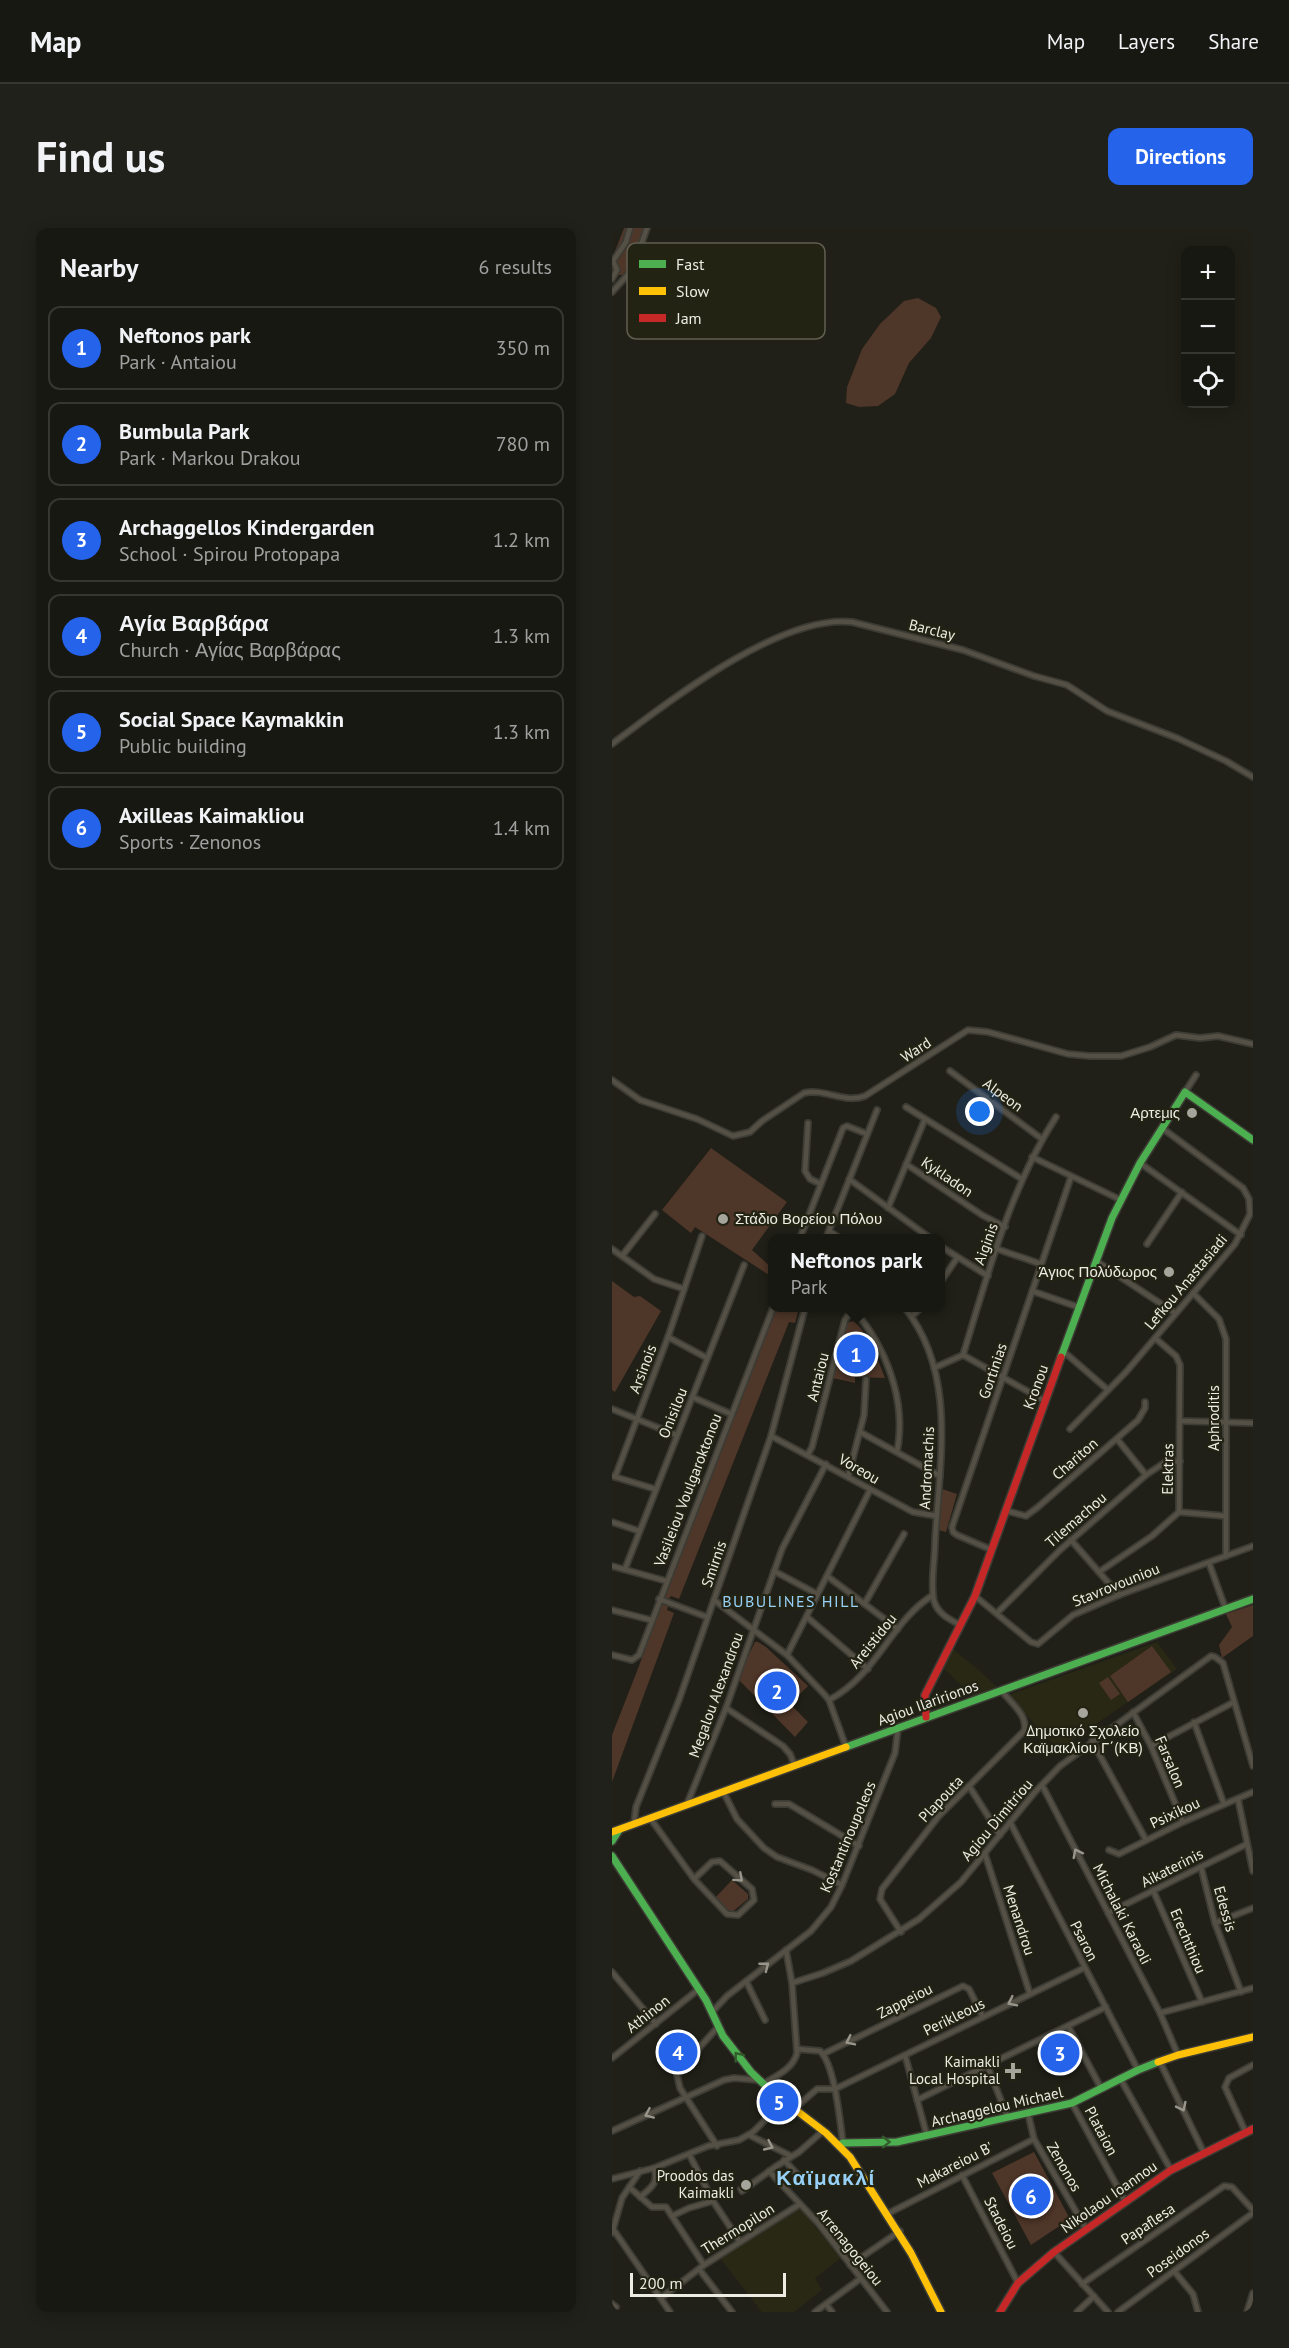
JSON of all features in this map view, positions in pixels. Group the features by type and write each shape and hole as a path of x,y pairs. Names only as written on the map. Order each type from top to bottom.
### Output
{"street":[{"path":"612,279 616,270 613,261 626,242 630,228"},
{"path":"642,243 647,228"},
{"path":"612,292 627,276"},
{"name":"Barclay","path":"612,744 676,696 735,659 802,628 835,620 852,622 963,650 1067,686 1107,711 1178,738 1253,777"},
{"name":"Ward","path":"612,1080 640,1100 697,1119 733,1136 750,1132 762,1121 812,1091 858,1099 865,1096 968,1030 988,1032 1068,1054 1090,1056 1120,1056 1176,1035 1200,1038 1218,1036 1253,1044"},
{"name":"Alpeon","path":"950,1071 1042,1138"},
{"name":"Kronou","path":"926,1717 925,1695 975,1596 1095,1261 1120,1200 1140,1163 1196,1075"},
{"path":"1185,1092 1253,1140"},
{"path":"906,1107 1022,1179"},
{"path":"828,1234 877,1110"},
{"name":"Aiginis","path":"963,1355 1022,1179 1042,1138 1056,1117"},
{"path":"888,1208 925,1119"},
{"path":"808,1123 805,1171 810,1179 821,1184"},
{"path":"802,1234 845,1126 867,1134"},
{"name":"Lefkou Anastasiadi","path":"1070,1430 1155,1338 1230,1250 1247,1222 1250,1210 1245,1190 1162,1128"},
{"path":"1032,1157 1120,1200"},
{"path":"1140,1163 1241,1235"},
{"name":"Kykladon","path":"906,1164 982,1215 1005,1227"},
{"name":"Gortinias","path":"992,1550 957,1535 953,1532 952,1527 1071,1177"},
{"path":"849,1179 923,1234"},
{"path":"1147,1244 1182,1192"},
{"path":"622,1256 656,1214"},
{"path":"829,1231 833,1234"},
{"name":"Arsinois","path":"614,1476 668,1337 702,1236"},
{"path":"612,1249 654,1279 684,1289"},
{"path":"997,1249 1041,1264"},
{"path":"945,1250 988,1276"},
{"path":"945,1276 957,1258"},
{"path":"1095,1261 1175,1313"},
{"name":"Onisilou","path":"625,1569 744,1265"},
{"path":"1032,1291 1078,1308"},
{"name":"Aphroditis","path":"1193,1293 1214,1313 1224,1331 1226,1344 1226,1556"},
{"name":"Vasileiou Voulgaroktonou","path":"612,1655 630,1660 636,1659 771,1312"},
{"name":"Smirnis","path":"634,1823 636,1807 679,1700 771,1436 804,1312"},
{"name":"Antaiou","path":"808,1454 812,1447 845,1320 850,1312"},
{"path":"855,1312 877,1343 895,1387 900,1422 897,1452"},
{"name":"Andromachis","path":"908,1312 934,1368 942,1422 933,1595"},
{"path":"912,1316 916,1312"},
{"name":"Arsinois","path":"668,1337 707,1358"},
{"name":"Elektras","path":"1100,1572 1152,1536 1179,1512 1180,1362 1155,1338"},
{"path":"1063,1351 1108,1390"},
{"path":"934,1368 963,1355 1045,1401"},
{"path":"848,1477 864,1415 866,1378"},
{"path":"692,1397 731,1414"},
{"name":"Chariton","path":"1007,1511 1026,1516 1138,1420 1145,1408 1145,1402"},
{"path":"612,1409 676,1435"},
{"path":"1181,1420 1253,1423"},
{"path":"860,1432 940,1476"},
{"name":"Voreou","path":"771,1436 913,1512 937,1516"},
{"path":"1117,1439 1146,1475"},
{"name":"Tilemachou","path":"997,1613 1036,1572 1146,1475 1164,1464 1180,1461"},
{"name":"Megalou Alexandrou","path":"687,1804 726,1708 774,1570 795,1522 826,1464"},
{"path":"614,1476 655,1489"},
{"path":"787,1655 870,1490"},
{"path":"1179,1512 1225,1516"},
{"path":"612,1522 639,1531"},
{"path":"865,1604 904,1534"},
{"path":"1071,1540 1119,1595"},
{"name":"Stavrovouniou","path":"975,1596 1036,1645 1043,1642 1069,1617 1119,1595 1253,1546"},
{"path":"1209,1563 1226,1610"},
{"path":"612,1566 666,1581"},
{"path":"774,1570 817,1594"},
{"path":"827,1576 898,1629"},
{"path":"933,1595 940,1613 960,1625"},
{"name":"Areistidou","path":"829,1700 868,1669 918,1606 933,1595"},
{"path":"659,1599 707,1617"},
{"name":"Agiou Ilaririonos","path":"612,1832 1253,1599"},
{"path":"714,1600 787,1655 829,1700 846,1747"},
{"path":"612,1610 651,1620"},
{"path":"807,1617 868,1669"},
{"name":"Agiou Dimitriou","path":"792,1983 843,1964 901,1932 951,1892 1060,1766 1211,1656 1223,1663 1234,1702"},
{"name":"Plapouta","path":"901,1932 881,1902 880,1892 938,1817 1017,1740 1025,1728 1024,1717 1001,1690"},
{"path":"1151,1746 1234,1702 1253,1764"},
{"path":"726,1708 786,1748 795,1766"},
{"name":"Farsalon","path":"1133,1712 1151,1746 1183,1822"},
{"path":"1194,1722 1224,1804"},
{"name":"Kostantinoupoleos","path":"713,2011 727,1996 823,1918 842,1886 859,1846 896,1749 898,1728"},
{"path":"1092,1741 1146,1840"},
{"name":"Michalaki Karaoli","path":"1042,1785 1160,2013 1178,2055"},
{"path":"969,1786 1000,1835"},
{"path":"723,1791 737,1819 764,1848 782,1859 812,1870 842,1886"},
{"name":"Psixikou","path":"1108,1850 1119,1854 1183,1822 1253,1792"},
{"path":"1238,1799 1253,1871"},
{"path":"775,1804 789,1804 859,1846"},
{"path":"650,1818 694,1879 729,1915 741,1913 754,1900 752,1889 720,1861 712,1862 694,1879"},
{"name":"Psaron","path":"1010,1822 1138,2070"},
{"path":"612,1841 620,1828"},
{"name":"Aikaterinis","path":"1108,1913 1247,1844"},
{"name":"Menandrou","path":"985,1854 1030,1994"},
{"path":"612,1856 713,2011 714,2020 732,2047 761,2082 841,2144 900,2231 941,2312"},
{"name":"Edessis","path":"1201,1867 1215,1923 1241,1992"},
{"name":"Erechthiou","path":"1153,1890 1202,2002"},
{"path":"1215,1923 1253,1908"},
{"path":"612,2122 615,2130 724,2080 734,2078 761,2082 793,2063 797,2049 792,1983 786,1950"},
{"name":"Perikleous","path":"795,2108 817,2090 835,2089 1084,1968"},
{"path":"612,1972 656,2024"},
{"path":"746,1981 765,2020"},
{"name":"Zappeiou","path":"823,2054 963,1986 969,1989 983,2017"},
{"path":"1160,2013 1253,1988"},
{"name":"Athinon","path":"612,2058 699,1989"},
{"path":"917,2100 1106,2007"},
{"path":"1068,2026 1101,2088"},
{"path":"718,2027 677,2072 680,2088 718,2146"},
{"name":"Archaggelou Michael","path":"841,2144 897,2142 928,2137 1072,2103 1120,2078 1178,2055 1253,2037"},
{"path":"797,2049 816,2050 823,2054 835,2089 841,2144"},
{"path":"905,2055 928,2137"},
{"path":"1160,2062 1204,2153"},
{"path":"1246,2133 1225,2086 1229,2078 1253,2064"},
{"path":"987,2065 1008,2118"},
{"path":"1120,2078 1171,2170"},
{"path":"612,2179 654,2168 708,2146 718,2146 748,2135 772,2113 774,2093"},
{"name":"Plataion","path":"1072,2103 1125,2202"},
{"name":"Zenonos","path":"1028,2114 1034,2139 1086,2229"},
{"name":"Nikolaou Ioannou","path":"1000,2312 1018,2283 1054,2252 1171,2170 1253,2128"},
{"path":"741,2189 742,2191 784,2160 799,2152 823,2131"},
{"path":"748,2135 791,2156"},
{"name":"Makareiou B'","path":"887,2214 1034,2139"},
{"path":"689,2154 713,2201 740,2242"},
{"path":"784,2160 800,2177"},
{"path":"640,2197 655,2183 657,2176 654,2168"},
{"path":"640,2171 622,2199 613,2231 670,2312"},
{"name":"Arrenagogeiou","path":"769,2171 819,2224 887,2312"},
{"name":"Stadeiou","path":"962,2175 1018,2283"},
{"name":"Papaflesa","path":"1083,2284 1228,2185 1234,2188 1253,2212"},
{"path":"629,2187 652,2207 664,2206 704,2265"},
{"path":"672,2216 713,2201"},
{"name":"Thermopilon","path":"661,2298 704,2265 800,2204"},
{"name":"Poseidonos","path":"1118,2312 1253,2212"},
{"path":"850,2265 900,2231"},
{"path":"1054,2252 1108,2312"},
{"path":"699,2269 732,2312"},
{"path":"1174,2271 1193,2294 1198,2310 1191,2312"},
{"path":"815,2312 860,2278"},
{"path":"1247,2312 1253,2293"},
{"path":"1077,2312 1094,2296"},
{"path":"826,2304 832,2312"}],"shaded area":[{"path":"624,228 646,228 639,243 627,243 627,269 624,275 612,275 612,259"},
{"path":"918,298 936,308 941,317 931,338 909,363 895,394 878,406 859,407 846,403 847,387 862,349 880,324 904,301"},
{"name":"Στάδιο Βορείου Πόλου","path":"711,1148 787,1202 752,1250 768,1264 768,1274 695,1227 691,1233 662,1210"},
{"path":"612,1281 634,1297 640,1296 661,1311 615,1392 612,1390"},
{"path":"773,1312 798,1312 795,1323 789,1322 679,1599 671,1596 668,1600 662,1597"},
{"path":"853,1321 868,1339 885,1378 855,1377 855,1383 833,1378 846,1323"},
{"path":"942,1489 957,1494 946,1532 938,1530"},
{"path":"661,1604 668,1606 667,1610 674,1613 612,1782 612,1735"},
{"path":"1253,1605 1253,1636 1222,1658 1219,1645 1232,1627 1226,1614"},
{"path":"755,1642 766,1647 808,1686 790,1704 808,1722 795,1737 737,1678"},
{"path":"1157,1642 1177,1669 1059,1751 1008,1695"},
{"path":"1152,1646 1171,1672 1128,1702 1110,1676"},
{"path":"953,1649 997,1687 973,1696 942,1667"},
{"path":"1108,1677 1120,1694 1111,1700 1099,1683"},
{"path":"732,1880 748,1894 748,1899 728,1913 715,1898"},
{"path":"1034,2152 1070,2219 1031,2245 992,2173"},
{"path":"800,2208 841,2258 815,2278 822,2290 794,2312 762,2312 720,2258"}],"traffic: fast":[{"path":"1061,1357 1112,1218 1140,1163 1185,1092 1253,1140"},
{"path":"846,1747 1253,1599"},
{"path":"612,1841 619,1830"},
{"path":"612,1856 706,2000 723,2036 751,2072 771,2091"},
{"path":"839,2145 897,2142 1072,2103 1158,2062"}],"traffic: slow":[{"path":"612,1832 846,1747"},
{"path":"1158,2062 1253,2037"},
{"path":"771,2091 826,2133 850,2157 911,2253 941,2312"}],"traffic: jam":[{"path":"926,1717 925,1695 975,1596 1061,1357"},
{"path":"1000,2312 1018,2283 1054,2252 1171,2170 1253,2129"}],"place":[{"name":"Αρτεμις","path":"1192,1113"},
{"name":"Στάδιο Βορείου Πόλου","path":"723,1219"},
{"name":"Άγιος Πολύδωρος","path":"1169,1272"},
{"name":"Neftonos park","path":"856,1354"},
{"name":"Bumbula Park","path":"777,1691"},
{"name":"Δημοτικό Σχολείο Καϊμακλίου Γ΄(ΚΒ)","path":"1083,1713"},
{"name":"Αγία Βαρβάρα","path":"678,2052"},
{"name":"Archaggellos Kindergarden","path":"1060,2053"},
{"name":"Kaimakli Local Hospital","path":"1013,2071"},
{"name":"Social Space Kaymakkin","path":"779,2102"},
{"name":"Proodos das Kaimakli","path":"746,2185"},
{"name":"Axilleas Kaimakliou","path":"1031,2196"}],"district":[{"name":"BUBULINES HILL","path":"791,1601"},
{"name":"Καϊμακλί","path":"826,2178"}]}
